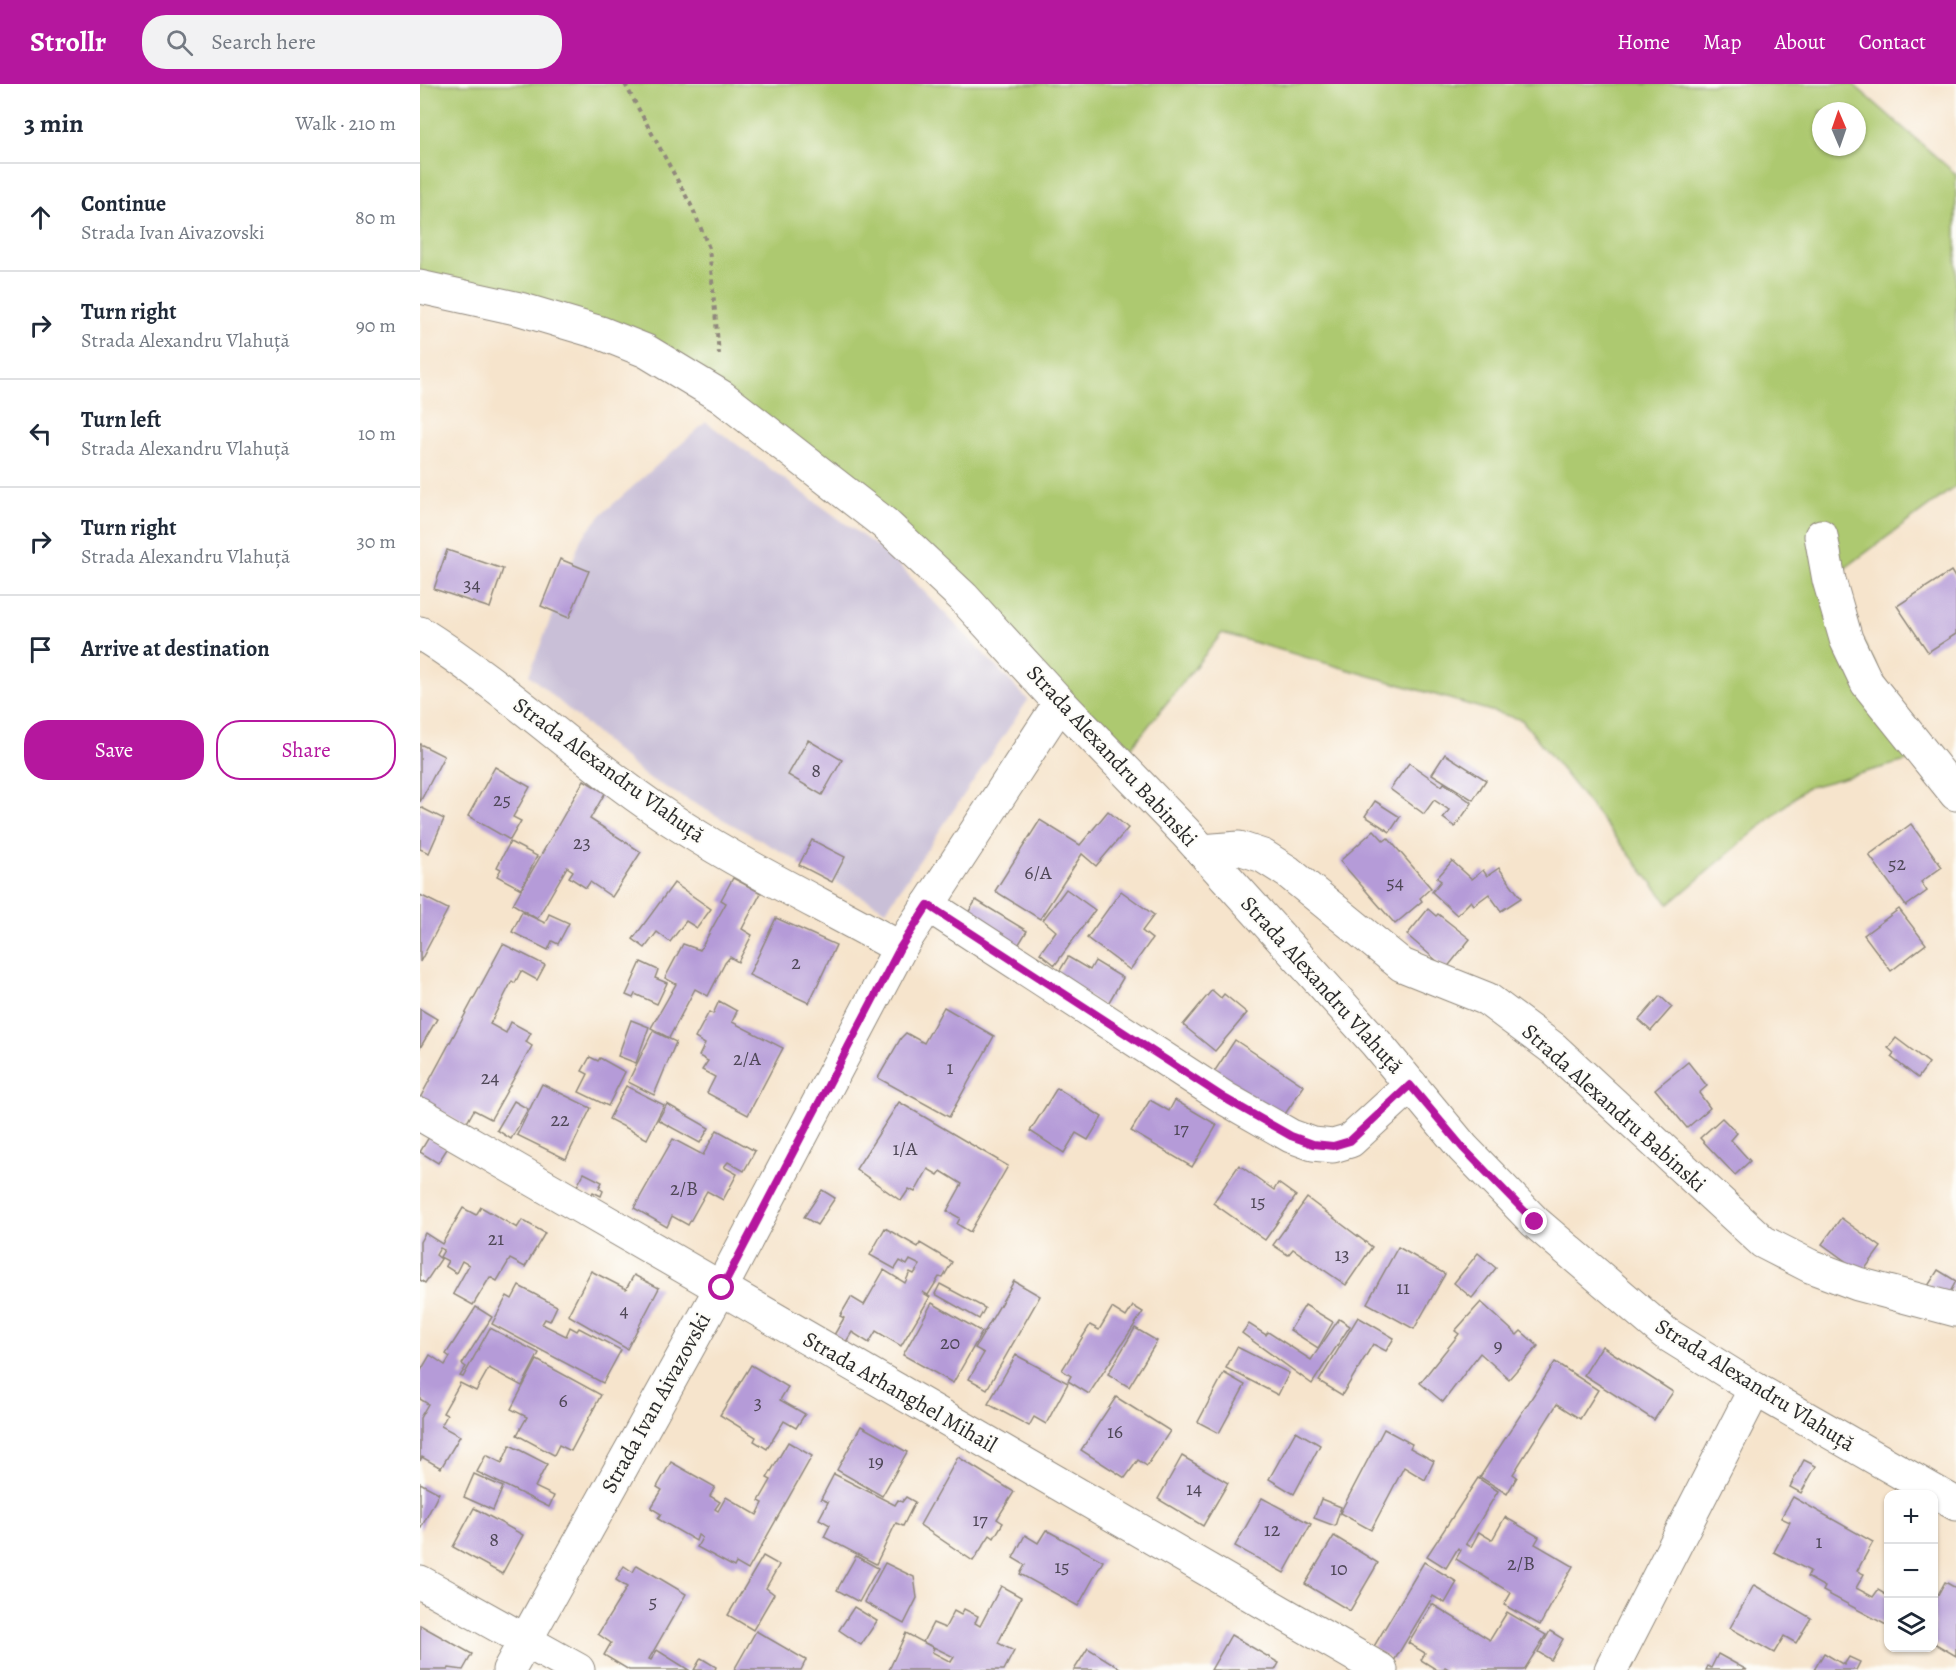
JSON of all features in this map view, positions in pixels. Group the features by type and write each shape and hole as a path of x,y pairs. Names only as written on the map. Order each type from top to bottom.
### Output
{"street":[{"name":"Strada Alexandru Babinski","path":"420,287 520,309 601,333 646,351 722,397 884,523 929,562 1060,704 1202,851 1239,848 1263,856 1288,872 1402,965 1488,999 1554,1049 1762,1242 1810,1266 1858,1284 1956,1310"},
{"path":"1821,536 1829,580 1846,639 1868,683 1956,794"},
{"name":"Strada Аlexandru Vlahuță","path":"420,633 449,651 529,714 684,828 900,948"},
{"name":"Strada Ivan Aivazovski","path":"509,1670 722,1288 900,948 1060,704"},
{"name":"Strada Аlexandru Vlahuță","path":"1202,851 1376,1043 1463,1148 1499,1186 1600,1281 1665,1333 1755,1389 1956,1504"},
{"path":"928,905 1226,1099 1302,1140 1333,1146 1350,1141 1410,1085"},
{"name":"Strada Arhanghel Mihail","path":"420,1114 1381,1670"},
{"path":"1611,1670 1755,1389"},
{"path":"420,1582 578,1670"}],"path":[{"path":"625,84 692,207 709,248 722,397"}],"shaded area":[{"path":"706,422 890,556 1028,700 886,910 645,776 529,675 581,539 602,514"}],"green space":[{"path":"420,84 1853,84 1956,174 1956,486 1829,580 1925,756 1806,788 1669,904 1522,720 1222,633 1119,763 929,562 647,352 420,289"}],"building":[{"path":"447,550 503,569 490,608 434,589"},
{"path":"560,559 589,571 569,618 541,606"},
{"path":"1951,571 1956,579 1956,634 1928,652 1897,606"},
{"path":"808,740 842,760 822,795 788,775"},
{"path":"420,744 444,756 420,802"},
{"path":"1445,754 1486,780 1473,800 1432,774"},
{"path":"1409,763 1442,786 1444,783 1472,803 1455,827 1443,818 1449,810 1434,800 1424,814 1390,789"},
{"path":"495,767 530,787 513,817 521,821 510,840 468,816"},
{"path":"584,780 605,793 590,819 641,852 612,897 590,882 586,888 569,877 573,871 567,867 537,919 513,904"},
{"path":"1375,801 1400,817 1390,832 1365,816"},
{"path":"420,807 444,819 429,853 420,849"},
{"path":"1108,811 1128,828 1096,866 1082,854 1040,919 995,891 1040,820 1080,845"},
{"path":"1911,824 1942,867 1921,882 1927,891 1906,906 1869,855"},
{"path":"1374,830 1384,841 1388,838 1431,888 1420,898 1422,901 1395,924 1340,861"},
{"path":"812,840 845,857 832,882 799,865"},
{"path":"510,842 537,856 521,889 497,876 501,869 497,867"},
{"path":"1452,861 1472,879 1483,870 1487,876 1499,868 1521,898 1501,911 1489,894 1474,905 1471,901 1457,915 1432,892 1441,881 1437,878"},
{"path":"733,878 761,893 742,929 752,935 738,962 730,957 725,963 708,996 695,989 669,1038 651,1028 676,984 665,978 683,944 700,950 726,903 721,900"},
{"path":"674,883 711,909 697,928 686,921 670,942 657,932 645,948 633,939"},
{"path":"1066,889 1095,910 1055,965 1040,953 1056,931 1043,920"},
{"path":"1121,891 1154,915 1142,931 1152,939 1130,970 1087,938"},
{"path":"420,895 448,909 420,962"},
{"path":"976,900 1027,931 1014,952 963,921"},
{"path":"1428,909 1470,939 1446,969 1407,935"},
{"path":"1899,909 1926,944 1891,971 1864,935"},
{"path":"522,912 545,923 549,914 569,923 558,944 552,941 548,950 512,932"},
{"path":"776,918 836,945 809,1003 749,975"},
{"path":"503,944 545,965 537,980 521,971 515,983 512,981 490,1024 506,1033 511,1022 531,1033 526,1042 532,1046 491,1119 474,1110 465,1126 420,1098"},
{"path":"1068,957 1090,970 1095,961 1123,978 1106,1007 1056,977"},
{"path":"641,962 658,970 655,978 667,983 657,1004 635,994 633,998 626,995"},
{"path":"1212,990 1221,998 1224,994 1247,1013 1215,1051 1183,1025"},
{"path":"1660,996 1672,1007 1651,1031 1639,1020"},
{"path":"719,1001 737,1011 732,1022 783,1048 748,1115 707,1093 715,1077 702,1070 708,1061 699,1056 705,1044 695,1038 709,1012 713,1014"},
{"path":"944,1007 994,1036 949,1117 878,1078 901,1038 906,1033 924,1043"},
{"path":"420,1009 437,1019 420,1048"},
{"path":"631,1020 649,1027 636,1063 618,1056"},
{"path":"653,1031 676,1042 654,1095 628,1082"},
{"path":"1896,1038 1929,1063 1918,1078 1891,1057 1894,1053 1888,1048"},
{"path":"1235,1040 1304,1086 1281,1120 1212,1075"},
{"path":"590,1057 598,1061 600,1058 625,1072 608,1106 579,1092 588,1074 582,1071"},
{"path":"1688,1062 1707,1086 1699,1093 1710,1108 1687,1128 1655,1089"},
{"path":"542,1084 591,1108 566,1159 517,1135"},
{"path":"626,1086 664,1105 647,1139 609,1119"},
{"path":"1057,1088 1102,1117 1088,1140 1076,1133 1064,1153 1030,1131"},
{"path":"1150,1100 1169,1111 1175,1100 1217,1125 1192,1167 1131,1131"},
{"path":"514,1101 528,1109 511,1139 497,1130"},
{"path":"899,1102 1008,1166 970,1232 957,1224 960,1218 947,1211 962,1184 941,1171 938,1175 928,1169 915,1192 909,1189 901,1201 856,1169"},
{"path":"667,1104 709,1128 700,1143 658,1120"},
{"path":"1722,1118 1737,1133 1731,1140 1750,1161 1735,1175 1700,1138"},
{"path":"717,1130 755,1151 744,1171 728,1162 724,1167 737,1174 723,1200 707,1191 688,1225 672,1216 667,1227 634,1208 673,1139 703,1155"},
{"path":"429,1137 447,1149 438,1163 420,1152"},
{"path":"1239,1165 1274,1190 1278,1183 1296,1196 1265,1240 1213,1203"},
{"path":"584,1173 602,1182 599,1188 603,1191 601,1196 593,1192 591,1196 576,1188"},
{"path":"822,1190 835,1198 817,1225 804,1217"},
{"path":"1307,1198 1372,1247 1346,1285 1293,1249 1288,1255 1273,1245"},
{"path":"481,1207 517,1228 522,1220 545,1233 525,1267 510,1259 497,1281 490,1277 473,1305 453,1294 469,1265 462,1261 456,1273 445,1266 448,1261 440,1257 444,1250 440,1248 436,1255 441,1259 425,1283 420,1280 420,1242 425,1233 442,1244 463,1208 476,1215"},
{"path":"1841,1218 1881,1247 1862,1273 1822,1244"},
{"path":"885,1228 918,1247 920,1243 952,1262 943,1278 939,1277 928,1295 922,1292 930,1297 901,1346 876,1331 869,1343 852,1332 846,1342 834,1335 844,1318 840,1316 851,1297 864,1305 884,1270 905,1283 910,1272 914,1274 920,1265 910,1260 907,1265 900,1261 895,1269 870,1255"},
{"path":"1398,1247 1445,1274 1414,1329 1367,1303"},
{"path":"1478,1253 1496,1268 1472,1298 1454,1283"},
{"path":"1938,1270 1956,1281 1941,1309 1921,1297"},
{"path":"591,1271 626,1289 634,1275 659,1288 627,1349 568,1315"},
{"path":"1014,1281 1040,1296 987,1389 969,1379 984,1353 975,1348"},
{"path":"940,1284 985,1308 979,1319 935,1294"},
{"path":"519,1286 557,1306 550,1321 545,1319 542,1324 566,1336 570,1327 577,1331 579,1328 621,1350 603,1383 492,1324 507,1296 512,1299"},
{"path":"1481,1302 1517,1335 1521,1331 1538,1346 1509,1379 1480,1353 1443,1402 1420,1383 1459,1334 1455,1331"},
{"path":"932,1303 982,1332 953,1383 903,1355"},
{"path":"1305,1305 1333,1322 1318,1348 1290,1330"},
{"path":"1133,1306 1143,1312 1089,1394 1068,1381 1071,1376 1062,1370 1090,1325 1099,1330 1112,1308 1126,1317"},
{"path":"476,1307 492,1317 462,1364 466,1367 460,1376 463,1377 490,1328 539,1353 522,1386 489,1368 476,1391 460,1383 443,1413 447,1415 441,1426 460,1436 441,1468 422,1457 420,1461 420,1418 428,1404 420,1399 420,1372 430,1355 445,1365 450,1357 446,1354"},
{"path":"1358,1317 1394,1338 1386,1351 1373,1344 1342,1395 1319,1381"},
{"path":"1339,1319 1350,1326 1312,1384 1242,1333 1249,1324 1266,1335 1268,1332 1311,1360"},
{"path":"1135,1328 1157,1341 1129,1387 1108,1374"},
{"path":"1602,1346 1673,1392 1654,1420 1584,1375"},
{"path":"1237,1347 1289,1373 1278,1395 1226,1368"},
{"path":"1016,1355 1068,1383 1046,1424 1034,1417 1029,1426 988,1404"},
{"path":"537,1360 601,1395 571,1451 559,1445 554,1455 517,1435 527,1417 511,1409"},
{"path":"1555,1362 1598,1390 1580,1419 1557,1404 1513,1474 1517,1477 1507,1494 1480,1477"},
{"path":"751,1365 788,1387 780,1400 805,1414 796,1428 784,1421 767,1449 754,1441 756,1437 720,1415"},
{"path":"1224,1373 1245,1385 1219,1433 1198,1422"},
{"path":"1116,1397 1170,1431 1147,1466 1138,1460 1125,1478 1081,1450"},
{"path":"861,1426 907,1452 882,1496 837,1470"},
{"path":"1384,1429 1412,1444 1410,1448 1434,1461 1425,1480 1404,1467 1371,1530 1340,1513"},
{"path":"1296,1431 1320,1445 1294,1494 1269,1479"},
{"path":"788,1442 812,1456 748,1570 736,1563 734,1567 697,1547 702,1538 698,1535 696,1541 658,1519 661,1514 651,1508 662,1490 657,1487 671,1462 715,1487 710,1496 720,1502 715,1509 718,1511 726,1497 757,1515 763,1503 759,1501 771,1480 767,1478"},
{"path":"510,1445 547,1464 535,1487 554,1496 549,1507 477,1472 486,1455 502,1463"},
{"path":"1182,1456 1228,1483 1203,1526 1158,1499"},
{"path":"958,1457 1014,1492 997,1519 1003,1523 994,1538 990,1535 973,1561 920,1525"},
{"path":"1804,1460 1816,1466 1801,1493 1790,1487"},
{"path":"474,1474 503,1487 493,1510 464,1497"},
{"path":"834,1474 895,1505 898,1500 902,1502 906,1497 915,1502 903,1526 896,1523 876,1564 824,1537 830,1525 819,1519 828,1502 821,1499"},
{"path":"1478,1478 1498,1491 1466,1544 1471,1547 1479,1532 1492,1540 1505,1517 1539,1537 1535,1544 1573,1566 1540,1625 1504,1605 1511,1593 1456,1559 1461,1550 1458,1548 1446,1568 1427,1556"},
{"path":"420,1483 439,1493 420,1530"},
{"path":"1793,1497 1873,1542 1857,1571 1864,1574 1856,1588 1873,1597 1878,1590 1884,1594 1884,1624 1823,1591 1825,1587 1807,1577 1810,1571 1774,1552 1790,1522 1781,1518"},
{"path":"1262,1498 1311,1524 1284,1573 1235,1546"},
{"path":"1321,1499 1341,1507 1335,1526 1314,1518"},
{"path":"474,1508 523,1535 502,1574 453,1547"},
{"path":"1046,1530 1103,1561 1078,1606 1020,1574 1025,1565 1013,1558 1025,1535 1038,1543"},
{"path":"1334,1536 1378,1563 1350,1611 1305,1584"},
{"path":"763,1556 779,1565 766,1588 774,1594 753,1630 728,1615"},
{"path":"856,1556 878,1568 859,1602 837,1590"},
{"path":"1424,1562 1457,1582 1445,1603 1433,1596 1394,1661 1373,1648"},
{"path":"885,1563 914,1577 917,1598 904,1624 864,1602"},
{"path":"637,1565 686,1594 649,1659 651,1660 657,1650 689,1670 629,1670 604,1655 611,1643 598,1634 627,1587 616,1580 624,1566 633,1572"},
{"path":"1945,1582 1956,1588 1956,1656 1938,1645 1938,1595"},
{"path":"1754,1585 1811,1618 1796,1643 1784,1636 1774,1653 1730,1628"},
{"path":"1001,1586 1021,1597 998,1643 1014,1651 1004,1670 889,1670 906,1633 934,1648 932,1652 951,1662 954,1657 923,1642 933,1623 945,1628 954,1611 961,1615 964,1609 978,1616 975,1623 980,1626"},
{"path":"1432,1604 1490,1640 1507,1612 1546,1635 1524,1670 1450,1670 1445,1667 1443,1670 1437,1670 1421,1660 1425,1653 1408,1643"},
{"path":"854,1607 877,1621 861,1645 839,1630"},
{"path":"420,1625 472,1654 463,1670 449,1668 448,1670 420,1670"},
{"path":"756,1631 806,1660 801,1670 734,1670"},
{"path":"1550,1631 1563,1639 1551,1660 1538,1652"},
{"path":"1231,1635 1279,1663 1275,1670 1211,1670"},
{"path":"1089,1649 1123,1670 1074,1670"},
{"path":"1824,1653 1844,1665 1849,1657 1860,1662 1856,1670 1814,1670"},
{"path":"1718,1654 1747,1670 1706,1670 1708,1666 1711,1668"},
{"path":"701,1658 716,1667 715,1670 694,1670"}],"route":[{"path":"722,1288 900,948 928,905 1226,1099 1291,1136 1313,1144 1333,1146 1350,1141 1410,1085 1463,1148 1535,1222"}]}
